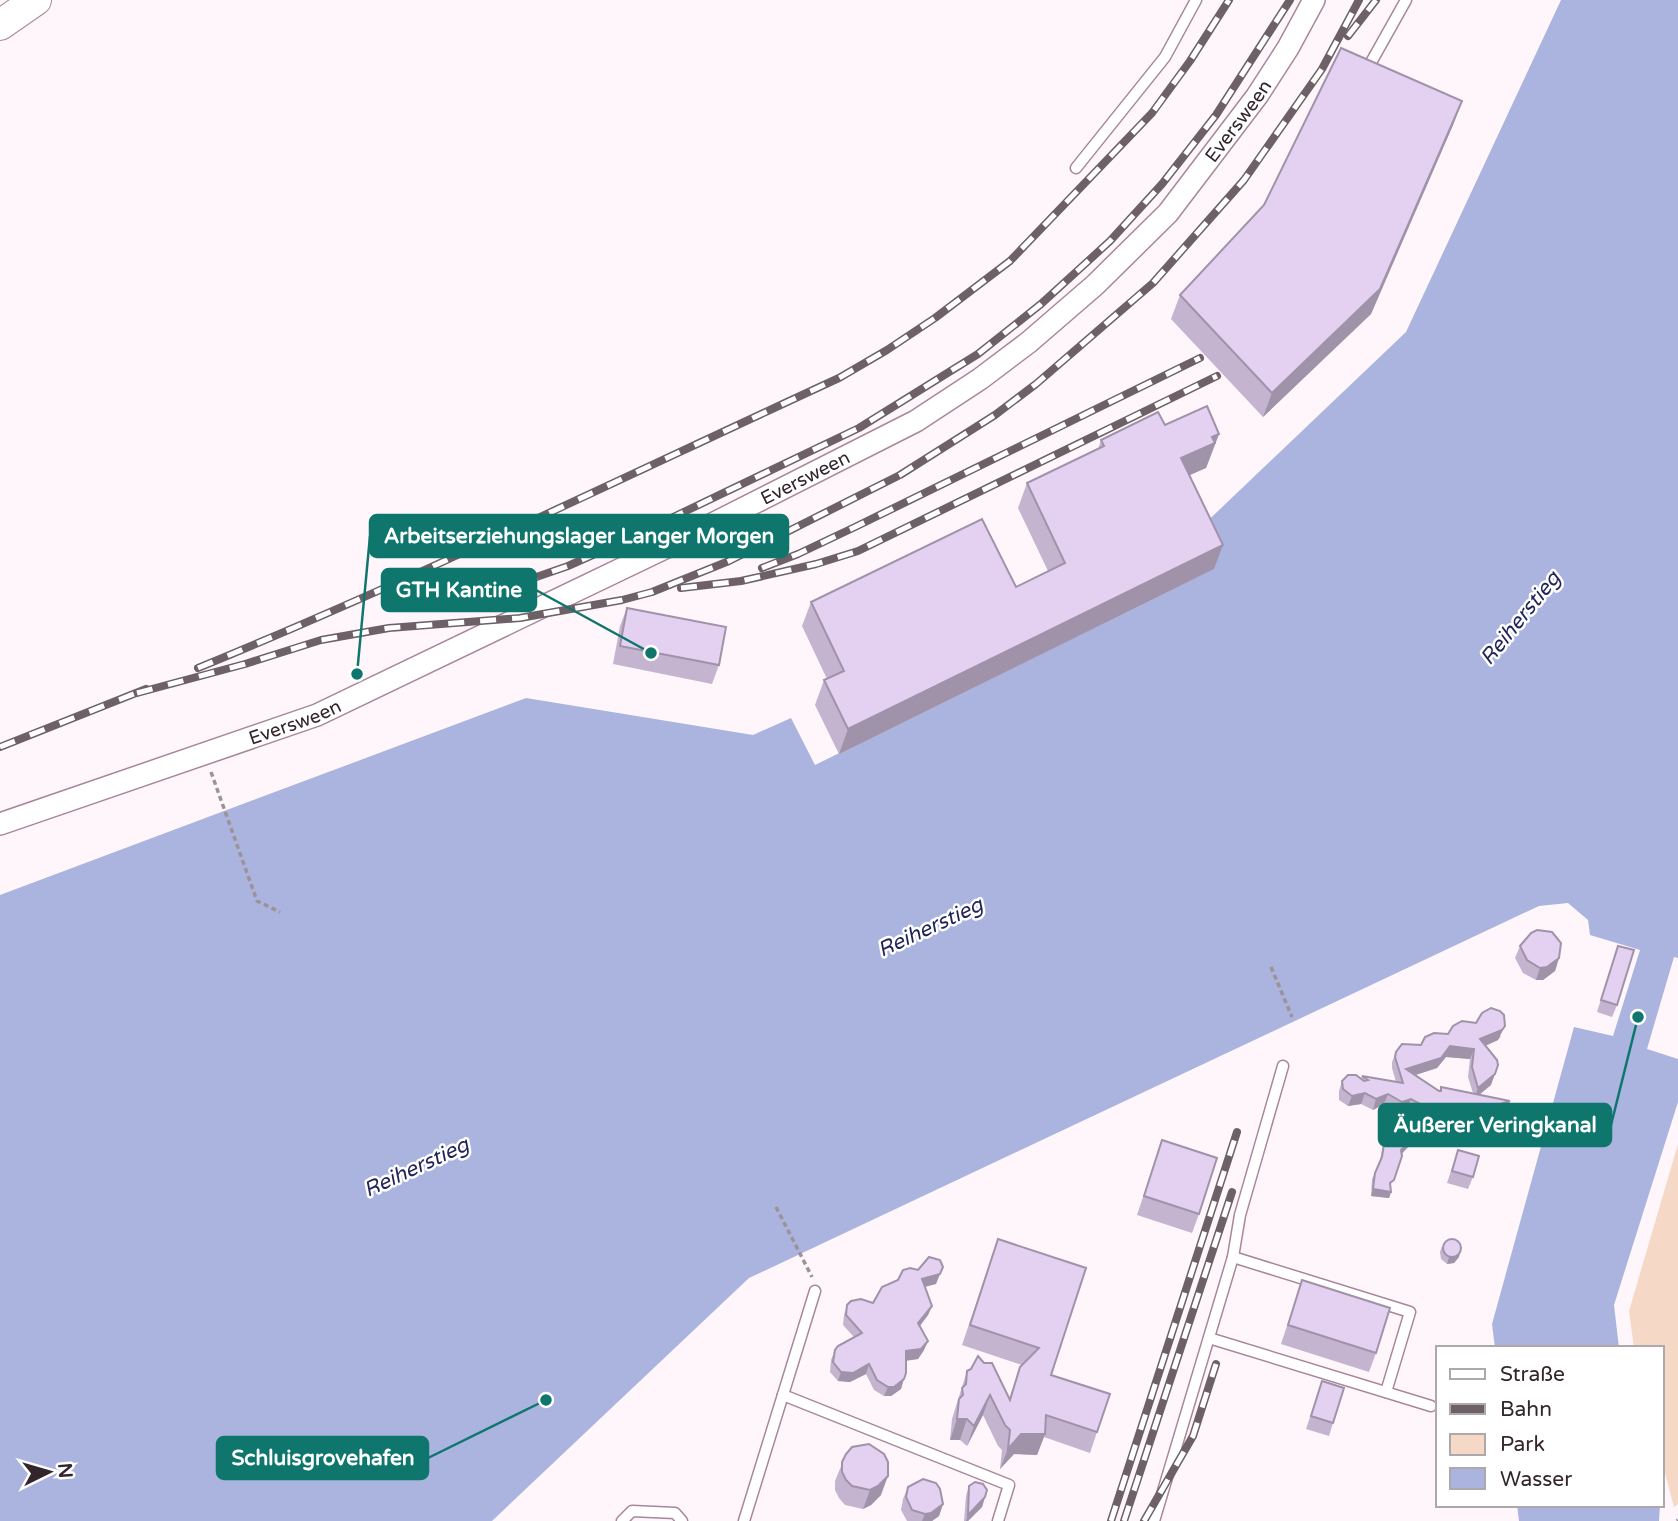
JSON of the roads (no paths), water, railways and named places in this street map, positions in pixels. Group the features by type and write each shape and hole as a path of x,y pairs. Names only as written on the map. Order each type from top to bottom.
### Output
{"main road":[{"path":"0,25 36,0"}],"street":[{"name":"Eversween","path":"0,824 317,715 669,546 916,421 980,379 1029,342 1095,285 1168,213 1257,96 1288,48 1314,0"}],"lane":[{"path":"1076,168 1165,57 1196,0"},
{"path":"1369,66 1406,0"},
{"path":"1154,1521 1233,1257 1240,1215 1283,1066"},
{"path":"1233,1257 1410,1312 1386,1392"},
{"path":"744,1521 815,1291"},
{"path":"1209,1338 1431,1406"},
{"path":"783,1395 1009,1485 998,1521"},
{"path":"622,1521 632,1511 675,1513 682,1521"}],"water":[{"name":"Reiherstieg","path":"1561,0 1678,0 1678,958 1674,957 1647,1049 1678,1059 1678,1102 1614,1305 1619,1346 1495,1346 1492,1324 1574,1027 1613,1036 1640,950 1590,935 1588,920 1568,903 1539,906 749,1278 492,1521 0,1521 0,895 526,698 753,735 791,718 815,765 1213,569 1196,532 1406,332"},
{"path":"1517,1507 1660,1507 1659,1521 1519,1521"}],"railway":[{"path":"198,668 360,599 520,526 839,378 887,350 935,318 1010,261 1152,113 1190,61 1229,0"},
{"path":"429,607 522,582 568,566 615,545 859,428 978,354 1041,304 1110,241 1162,184 1216,115 1290,0"},
{"path":"137,693 321,640 389,628 520,618 652,592 729,561 900,475 995,415 1036,384 1153,283 1244,180 1322,69 1359,0"},
{"path":"1348,36 1376,0"},
{"path":"762,568 855,527 1200,358"},
{"path":"681,588 741,581 816,564 858,551 1217,376"},
{"path":"0,747 146,689"},
{"path":"1111,1521 1237,1132"},
{"path":"1124,1521 1232,1192"},
{"path":"1144,1521 1193,1436 1216,1364"}],"place":[{"name":"GTH Kantine","path":"651,653"},
{"name":"Arbeitserziehungslager Langer Morgen","path":"357,674"},
{"name":"Äußerer Veringkanal","path":"1638,1017"},
{"name":"Schluisgrovehafen","path":"546,1400"}]}
